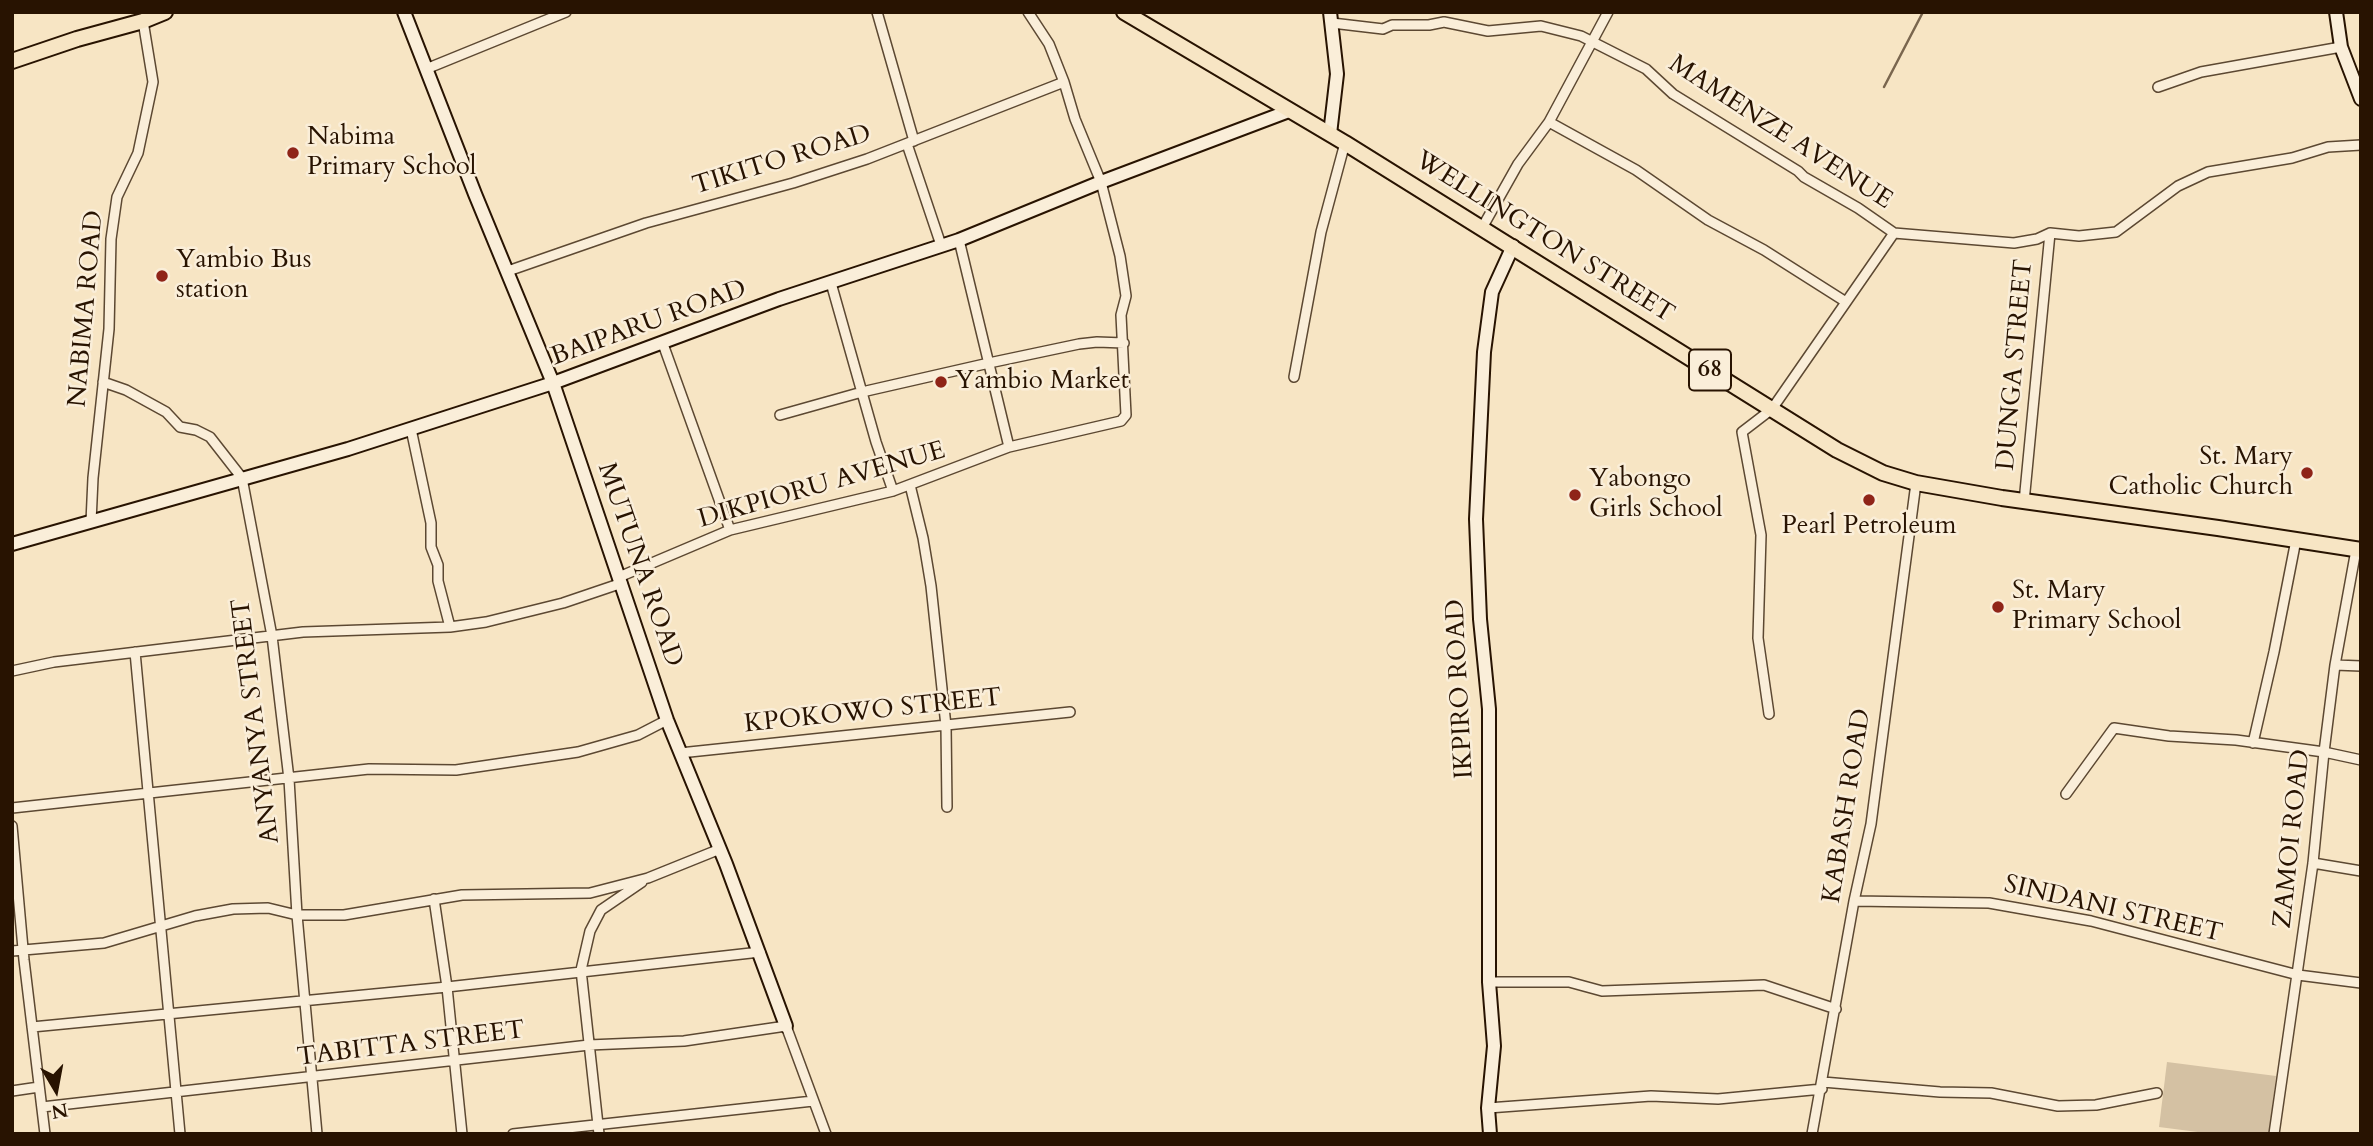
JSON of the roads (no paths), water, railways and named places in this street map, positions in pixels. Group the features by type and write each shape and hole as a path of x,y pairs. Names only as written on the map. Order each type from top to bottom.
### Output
{"main road":[{"path":"12,61 165,12"},
{"name":"WELLINGTON STREET","path":"1124,12 1513,246 1837,450 1883,472 1916,483 2024,502 2359,550"}],"street":[{"name":"MUTUNA ROAD","path":"404,12 553,383 667,720 760,951 826,1134"},
{"path":"426,69 566,12"},
{"path":"877,12 910,142 942,245"},
{"path":"780,415 862,392 1079,344 1124,343 1121,315 1126,296 1121,256 1101,183 1049,44 1028,12"},
{"path":"1482,228 1518,164 1549,122 1608,12"},
{"path":"2336,12 2341,47 2361,99"},
{"path":"1330,134 1336,74 1331,18"},
{"name":"MAMENZE AVENUE","path":"1331,18 1383,29 1392,25 1429,25 1444,22 1488,31 1541,26 1581,36 1646,69 1673,94 1894,233 2014,243 2037,239 2050,233 2079,236 2116,232 2178,186 2208,172 2292,158 2328,147 2361,145"},
{"name":"NABIMA ROAD","path":"91,522 109,329 111,239 117,197 138,153 153,82 143,21"},
{"path":"2158,87 2201,72 2341,47"},
{"name":"TIKITO ROAD","path":"508,271 646,223 793,183 910,142 1064,82"},
{"name":"BAIPARU ROAD","path":"12,544 411,429 553,383 779,299 959,240 1289,111"},
{"path":"1549,122 1636,170 1708,220 1764,250 1846,302"},
{"path":"1294,377 1321,232 1345,143"},
{"path":"1769,714 1758,638 1761,536 1742,432 1772,409 1894,233"},
{"name":"DUNGA STREET","path":"2024,502 2050,233"},
{"path":"959,240 1009,447"},
{"name":"IKPIRO ROAD","path":"1490,1134 1488,1108 1494,1046 1489,982 1489,709 1480,619 1476,519 1485,340 1492,292 1513,246"},
{"path":"831,283 893,491"},
{"name":"DIKPIORU AVENUE","path":"12,671 54,662 303,632 450,627 499,619 563,603 621,580 730,530 893,491 1009,447 1121,421 1126,415 1124,343"},
{"path":"663,344 730,530"},
{"name":"ANYANYA STREET","path":"103,382 126,390 166,412 180,427 196,430 209,437 243,478 272,636 289,779 297,915 317,1134"},
{"path":"411,429 431,523 431,547 438,565 438,581 450,627"},
{"name":"KABASH ROAD","path":"1812,1134 1823,1085 1854,901 1871,824 1916,483"},
{"path":"909,485 923,538 931,586 946,726 947,807"},
{"path":"2253,743 2296,540"},
{"name":"ZAMOI ROAD","path":"2274,1134 2314,863 2323,752 2335,665 2359,550"},
{"path":"135,652 180,1134"},
{"path":"2335,665 2361,666"},
{"name":"KPOKOWO STREET","path":"680,753 1070,712"},
{"path":"12,808 369,769 456,770 538,759 578,752 638,734 667,720"},
{"path":"2066,794 2114,728 2323,752 2361,760"},
{"path":"12,826 23,949 45,1134"},
{"path":"12,951 104,943 195,916 233,909 268,908 297,915 344,915 462,895 590,893 648,878 720,849"},
{"path":"2314,863 2361,872"},
{"path":"599,1130 581,970 590,931 601,910 648,878"},
{"path":"434,900 447,987 462,1134"},
{"name":"SINDANI STREET","path":"1854,901 1989,903 2091,921 2298,975 2361,983"},
{"path":"32,1027 305,1002 760,951"},
{"path":"1489,982 1569,982 1602,992 1764,985 1836,1009"},
{"name":"TABITTA STREET","path":"42,1107 589,1045 684,1041 786,1026"},
{"path":"1488,1108 1651,1096 1718,1099 1823,1085 1941,1093 1991,1093 2058,1105 2096,1105 2157,1093"},
{"path":"12,1091 39,1087"},
{"path":"513,1134 599,1130 813,1101"}],"waterway":[{"path":"1884,87 1923,12"}],"place":[{"name":"Nabima Primary School","path":"293,153"},
{"name":"Yambio Bus station","path":"162,276"},
{"name":"Yambio Market","path":"941,382"},
{"name":"St. Mary Catholic Church","path":"2307,473"},
{"name":"Yabongo Girls School","path":"1575,495"},
{"name":"Pearl Petroleum","path":"1869,500"},
{"name":"St. Mary Primary School","path":"1998,607"}]}
